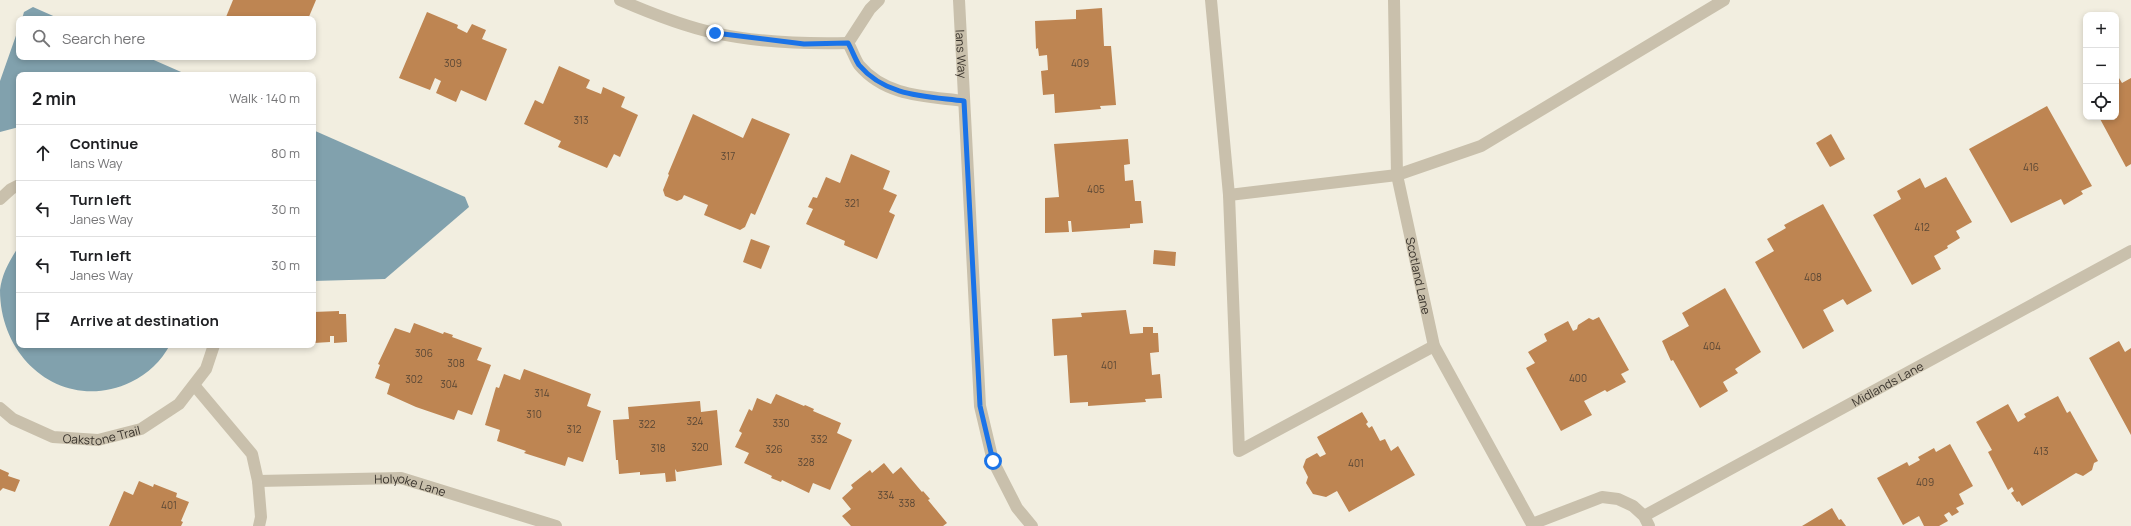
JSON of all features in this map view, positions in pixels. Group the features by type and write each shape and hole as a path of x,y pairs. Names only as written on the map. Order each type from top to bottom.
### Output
{"street":[{"path":"620,0 650,14 715,33 804,44 848,43"},
{"path":"848,43 870,9 879,0"},
{"name":"Ians Way","path":"959,0 980,406 993,461 1017,508 1032,526"},
{"path":"1211,0 1229,195 1239,451 1434,346"},
{"name":"Scotland Lane","path":"1394,0 1397,175 1434,346 1533,525"},
{"path":"1229,195 1397,175 1481,146 1722,0"},
{"path":"848,43 859,65 880,83 902,93 964,101"},
{"path":"0,199 11,189 16,187"},
{"name":"Midlands Lane","path":"1533,525 1602,497 1618,499 1633,506 1646,521 2131,252"},
{"name":"Oakstone Trail","path":"0,408 13,419 54,437 98,440 141,429 179,404 206,368 213,348"},
{"path":"194,385 252,454 258,481 261,517 259,526"},
{"name":"Holyoke Lane","path":"258,481 401,478 556,526"}],"water":[{"path":"33,7 53,16 23,16 24,12"},
{"path":"16,36 16,60 154,60 181,72 16,72 16,128 0,132 0,81"},
{"path":"316,131 465,197 469,207 385,279 316,281"},
{"path":"16,251 16,347 11,340 3,316 0,290 7,267"},
{"path":"17,348 168,348 154,366 137,379 107,390 84,391 61,386 42,375 25,359"}],"building":[{"path":"233,0 316,0 309,16 226,16"},
{"path":"1102,8 1104,46 1111,46 1116,105 1100,106 1101,109 1055,113 1054,94 1043,95 1041,71 1048,70 1047,55 1039,56 1038,48 1036,49 1035,21 1076,19 1076,10"},
{"path":"427,12 458,25 457,28 467,33 472,24 486,30 482,39 507,49 486,101 461,90 456,102 436,93 441,81 435,78 430,90 399,78"},
{"path":"559,66 590,80 586,88 601,94 603,87 625,97 621,107 638,115 620,157 614,154 607,168 558,147 561,141 524,124 535,100 543,104"},
{"path":"2119,78 2122,83 2131,78 2131,164 2126,167 2101,120 2119,120"},
{"path":"2047,106 2092,186 2081,191 2083,194 2064,205 2061,199 2011,223 1969,149"},
{"path":"693,114 743,138 752,118 790,134 755,215 751,213 745,227 740,230 704,215 708,205 684,195 682,199 677,201 665,196 663,190 669,175 668,174"},
{"path":"1831,134 1845,159 1830,167 1816,143"},
{"path":"1128,139 1130,164 1124,165 1125,181 1133,180 1135,201 1141,201 1143,223 1130,224 1130,228 1072,232 1071,221 1068,221 1069,232 1045,233 1045,198 1059,197 1054,144"},
{"path":"851,154 890,171 883,189 897,195 889,212 895,215 877,259 844,245 845,241 806,224 813,209 808,207 813,197 817,198 826,177 840,183"},
{"path":"1946,177 1972,222 1956,231 1960,238 1947,246 1948,248 1934,256 1941,269 1912,285 1873,215 1901,199 1897,191 1920,178 1925,188"},
{"path":"1823,204 1872,291 1847,305 1843,299 1823,310 1834,331 1803,349 1755,262 1774,251 1767,239 1786,228 1784,225"},
{"path":"751,239 770,246 761,269 743,262"},
{"path":"1154,250 1176,252 1175,266 1153,264"},
{"path":"1725,288 1761,352 1735,369 1738,373 1723,382 1728,391 1700,408 1673,360 1671,361 1662,341 1689,326 1682,313"},
{"path":"1126,310 1130,334 1143,333 1143,327 1153,327 1153,333 1158,333 1159,352 1150,353 1152,375 1160,374 1162,398 1145,399 1146,402 1088,406 1088,402 1070,403 1067,355 1054,356 1052,319 1082,317 1081,313"},
{"path":"339,311 339,314 346,314 347,342 334,343 334,336 330,336 330,342 316,343 316,312"},
{"path":"1599,317 1629,370 1621,374 1626,382 1607,392 1605,390 1584,401 1592,415 1561,431 1526,368 1535,363 1528,352 1547,341 1544,334 1568,321 1573,331 1577,329 1578,325 1589,318 1593,320"},
{"path":"414,323 443,334 444,332 453,335 452,337 482,348 477,360 491,365 472,415 458,410 454,420 416,407 387,394 390,384 375,378 380,365 378,364 395,328 410,333"},
{"path":"2119,341 2125,352 2131,348 2131,435 2089,358"},
{"path":"524,369 591,394 587,406 601,411 583,462 568,457 565,466 524,453 526,451 497,441 500,430 485,425 496,387 499,388 504,374 520,380"},
{"path":"776,394 814,409 813,411 841,423 837,433 852,440 830,490 813,483 809,493 782,480 781,482 771,478 772,476 744,463 749,453 735,447 742,433 739,431 749,409 752,411 757,398 771,404"},
{"path":"2058,396 2067,413 2070,411 2098,461 2094,463 2092,470 2083,476 2076,473 2022,506 2019,501 2017,502 2011,493 2014,491 2012,487 2008,490 1988,452 1992,450 1976,422 2008,404 2018,422 2026,417 2024,414"},
{"path":"700,401 701,412 717,410 722,465 677,472 675,469 676,481 666,482 665,473 640,475 640,472 619,474 618,460 616,460 613,420 629,419 628,407"},
{"path":"1362,412 1368,422 1366,424 1369,428 1372,426 1380,441 1385,439 1391,451 1398,446 1415,475 1349,512 1337,491 1326,497 1313,494 1306,483 1308,477 1303,467 1306,459 1317,453 1320,457 1326,454 1317,437"},
{"path":"1950,444 1973,486 1959,494 1964,504 1956,508 1959,512 1952,516 1949,512 1944,515 1948,521 1939,526 1924,526 1919,516 1903,525 1877,478 1907,462 1909,466 1920,460 1918,457 1934,448 1936,452"},
{"path":"884,463 893,474 901,467 922,492 923,491 930,499 928,500 947,523 943,526 851,526 842,516 851,509 842,498 853,488 851,485 870,470 872,473"},
{"path":"0,469 9,473 8,476 20,480 15,492 3,488 0,491"},
{"path":"139,481 153,487 154,484 177,493 176,497 189,502 181,521 183,522 181,526 109,526 124,491 133,495"},
{"path":"1832,508 1839,520 1841,519 1846,526 1802,526"}],"route":[{"path":"715,33 804,44 848,43 859,65 880,83 902,93 964,101 980,406 993,461"}]}
